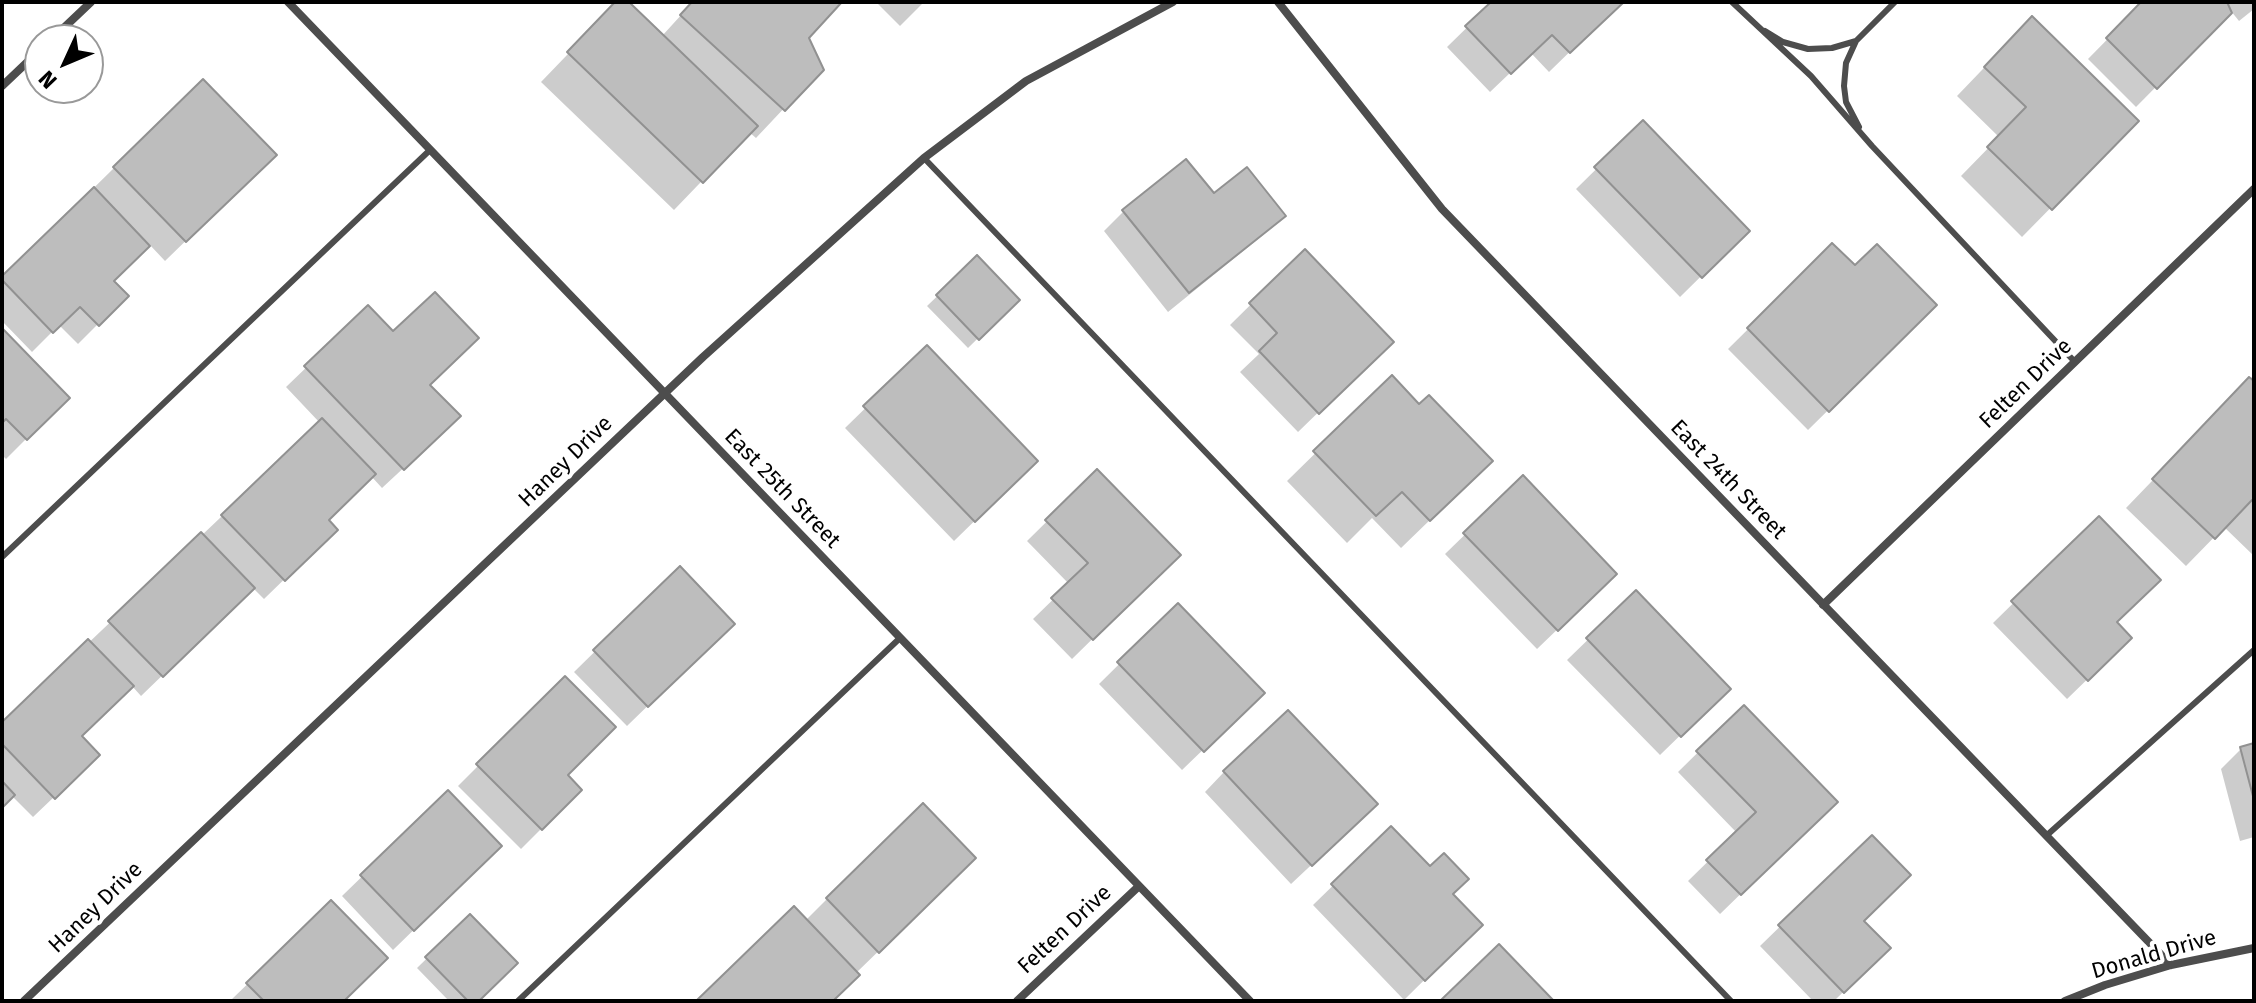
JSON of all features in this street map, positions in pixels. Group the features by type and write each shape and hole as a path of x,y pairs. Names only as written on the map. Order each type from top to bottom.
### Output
{"street":[{"path":"68,24 91,2"},
{"name":"East 25th Street","path":"288,2 1250,1001"},
{"name":"Haney Drive","path":"24,1001 665,393 924,158 1026,81 1173,2"},
{"name":"East 24th Street","path":"1278,2 1442,209 2171,965"},
{"path":"2,86 24,65"},
{"name":"Felten Drive","path":"1823,605 2254,189"},
{"name":"Felten Drive","path":"1017,1001 1139,886"},
{"name":"Donald Drive","path":"2065,1001 2171,965 2254,948"}],"lane":[{"path":"1732,2 1811,76 1872,146 2075,362"},
{"path":"1872,146 1846,102 1844,74 1849,53 1856,41 1895,2"},
{"path":"1755,26 1783,42 1808,49 1832,48 1856,41"},
{"path":"2,557 430,150"},
{"path":"924,158 1731,1001"},
{"path":"518,1001 900,638"},
{"path":"2046,836 2254,650"}],"building":[{"path":"615,2 629,2 758,126 703,183 567,52"},
{"path":"692,2 842,2 809,38 824,70 785,111 680,15"},
{"path":"1491,2 1624,2 1570,53 1552,35 1511,74 1465,26"},
{"path":"2141,2 2227,2 2232,13 2157,89 2106,38"},
{"path":"2032,16 2139,121 2052,210 1987,147 2026,107 1984,67"},
{"path":"203,79 277,155 186,242 113,167"},
{"path":"1643,120 1750,231 1702,278 1594,167"},
{"path":"1186,159 1214,193 1247,167 1286,216 1189,293 1122,210"},
{"path":"94,187 150,246 114,281 129,296 99,326 80,307 53,333 2,280 2,276"},
{"path":"1832,243 1855,265 1877,244 1937,305 1829,412 1747,328"},
{"path":"1305,249 1394,342 1319,414 1259,351 1277,333 1249,303"},
{"path":"977,255 1020,300 979,340 936,295"},
{"path":"435,292 479,338 430,385 461,416 404,470 304,366 368,305 393,331"},
{"path":"2,328 70,398 27,440 6,419 2,423"},
{"path":"927,345 1038,461 975,522 863,406"},
{"path":"1392,375 1419,404 1429,395 1493,461 1430,521 1402,492 1376,516 1313,451"},
{"path":"2249,377 2254,381 2254,502 2252,500 2215,539 2152,479"},
{"path":"322,418 376,474 329,520 338,530 285,581 221,515"},
{"path":"1097,469 1181,555 1093,640 1051,598 1088,563 1045,520"},
{"path":"1523,475 1617,574 1558,631 1463,533"},
{"path":"2099,516 2161,580 2117,622 2132,638 2088,681 2011,601"},
{"path":"201,532 255,588 163,677 108,621"},
{"path":"680,566 735,624 648,707 593,650"},
{"path":"1636,590 1731,689 1681,737 1586,638"},
{"path":"1178,603 1265,693 1204,752 1117,662"},
{"path":"88,639 134,686 82,736 100,755 55,799 2,744 2,722"},
{"path":"565,676 616,727 568,775 582,790 542,830 476,764"},
{"path":"1744,705 1838,802 1741,895 1706,860 1756,812 1696,751"},
{"path":"1288,710 1378,804 1312,866 1223,771"},
{"path":"2254,743 2254,800 2240,747"},
{"path":"2,781 15,795 2,808"},
{"path":"448,790 502,846 414,931 360,875"},
{"path":"923,803 976,858 879,953 826,898"},
{"path":"1391,826 1430,866 1444,853 1469,879 1453,894 1483,925 1425,981 1331,884"},
{"path":"1872,835 1911,875 1864,921 1891,948 1844,993 1778,925"},
{"path":"331,900 388,958 344,1001 264,1001 246,983"},
{"path":"794,906 860,975 833,1001 696,1001"},
{"path":"470,914 518,963 479,1001 468,1001 425,957"},
{"path":"1499,944 1554,1001 1441,1000"}]}
